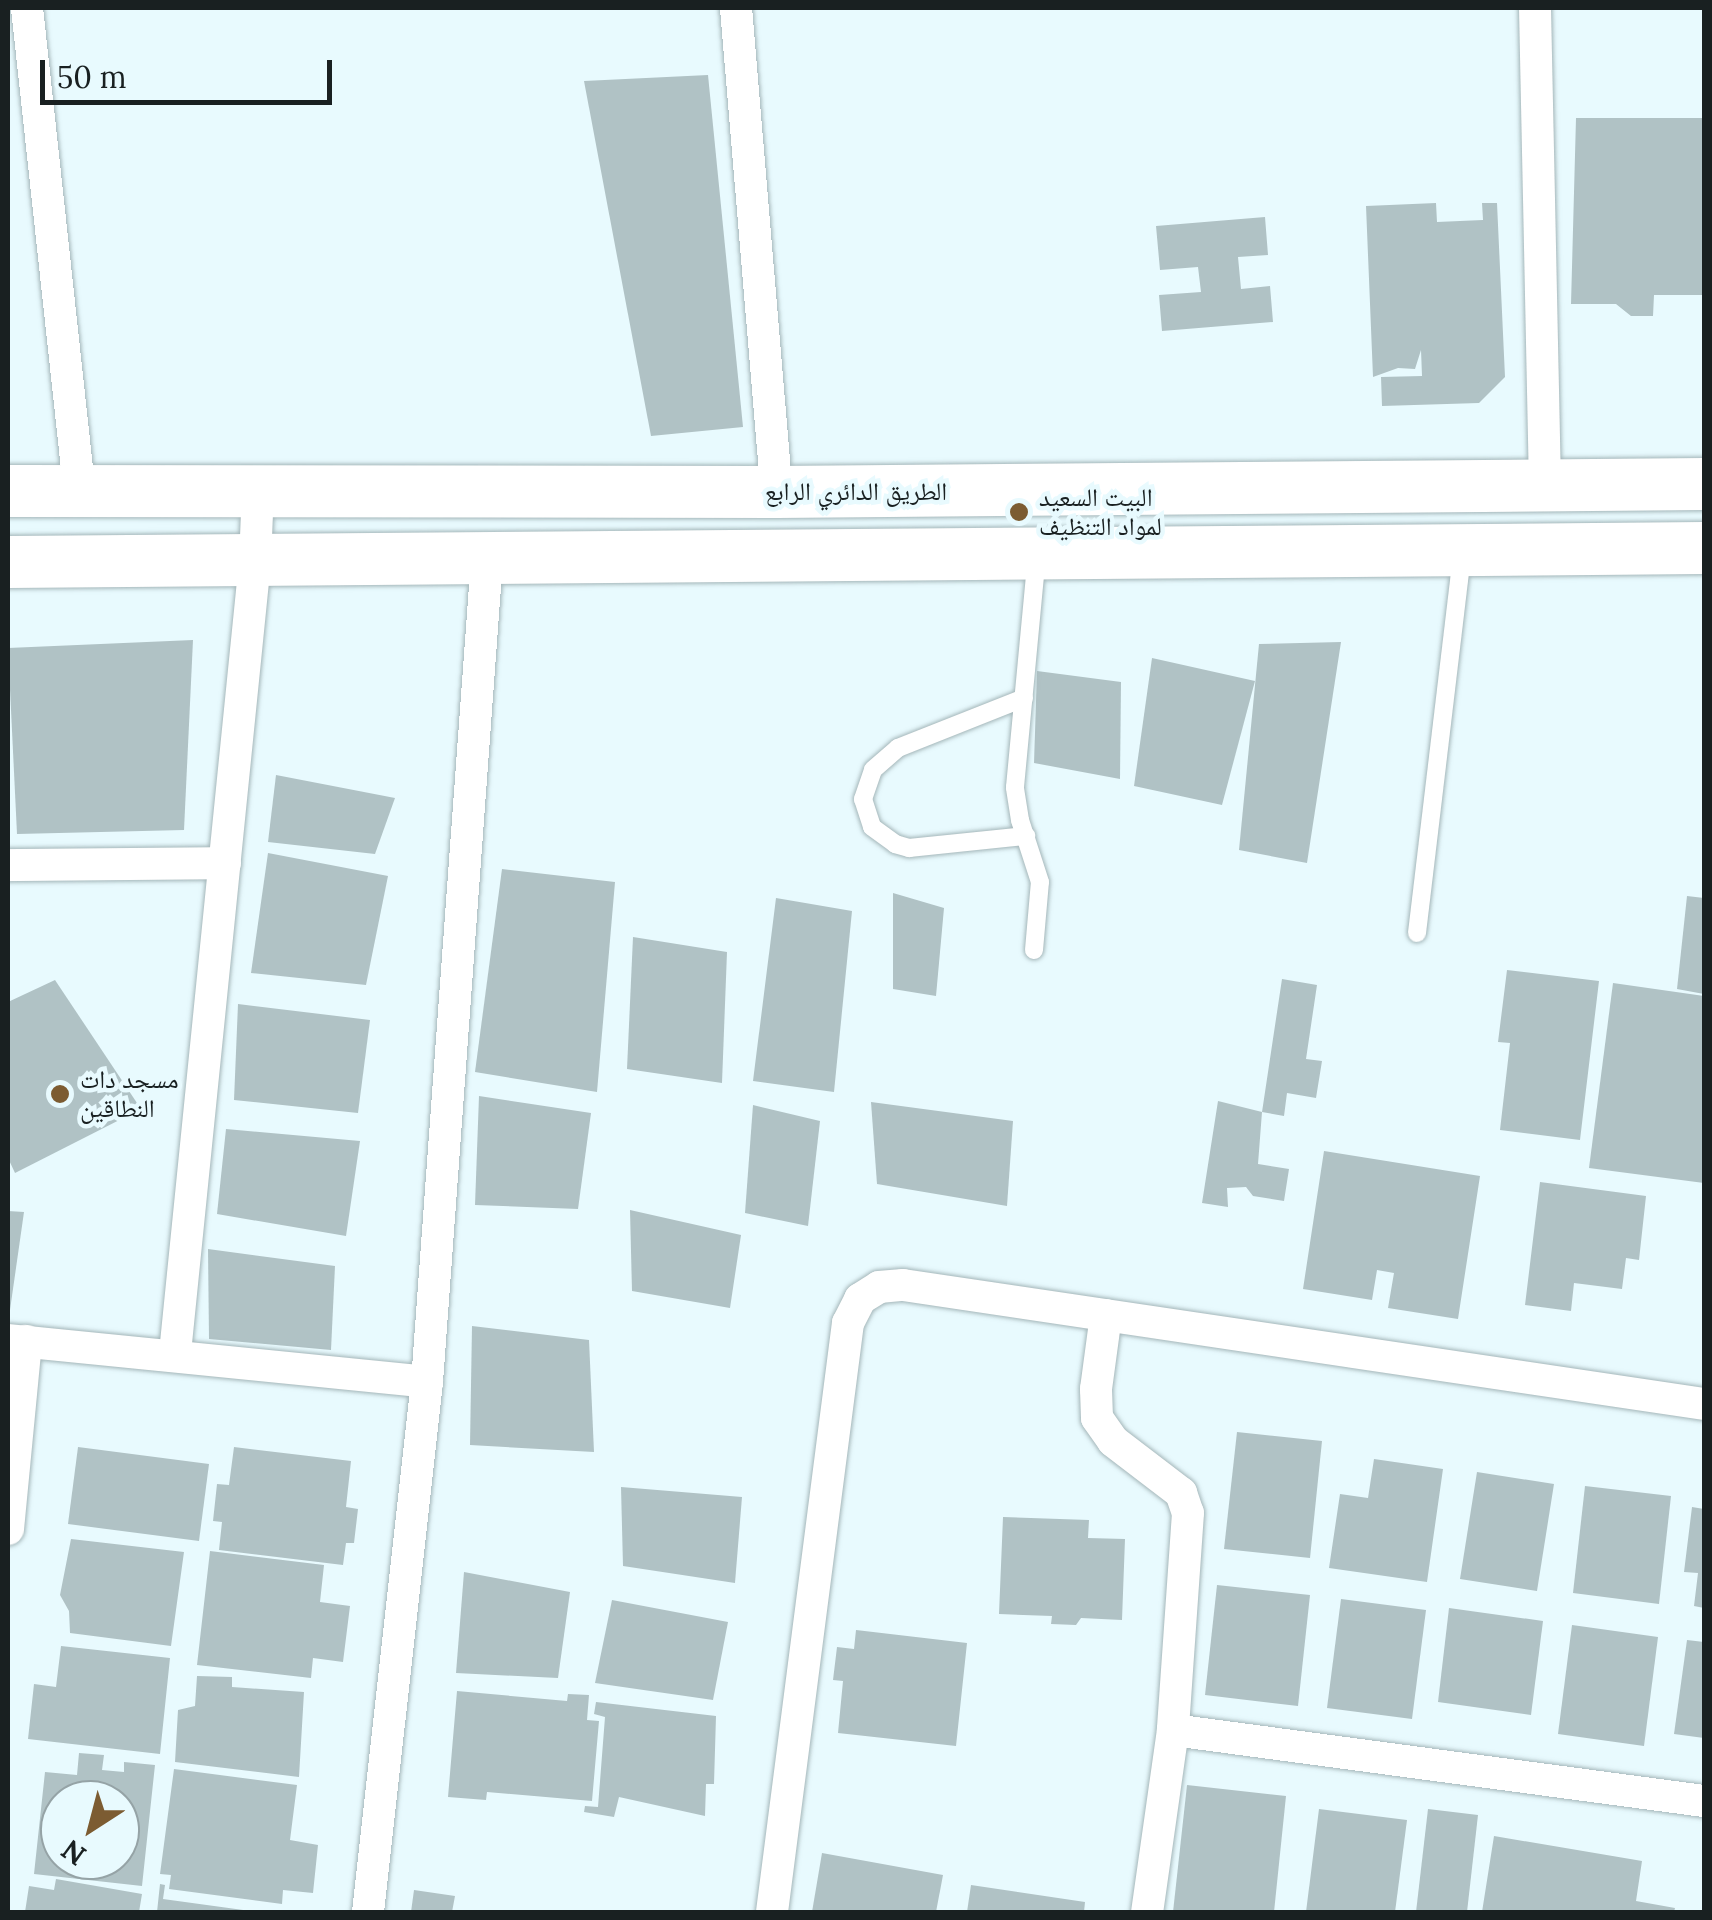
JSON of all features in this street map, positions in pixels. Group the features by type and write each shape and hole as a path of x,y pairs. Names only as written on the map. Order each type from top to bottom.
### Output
{"main road":[{"name":"الطريق الدائري الرابع","path":"8,491 777,492 1704,484"},
{"path":"8,562 1704,548"}],"street":[{"path":"27,8 79,489"},
{"path":"736,8 777,492"},
{"path":"1535,8 1545,487"},
{"path":"176,1354 255,561 258,490"},
{"path":"368,1912 427,1382 487,559"},
{"path":"8,864 225,863"},
{"path":"772,1912 848,1323 860,1299 879,1287 903,1285 1704,1404"},
{"path":"1106,1316 1098,1418 1113,1441 1181,1494 1188,1513 1172,1730 1147,1912"},
{"path":"8,1530 17,1340 427,1382"},
{"path":"1172,1730 1704,1801"}],"lane":[{"path":"1416,933 1463,550"},
{"path":"1034,950 1040,882 1015,788 1038,554"},
{"path":"1024,698 898,748 873,770 863,799 872,827 895,844 910,848 1026,836"}],"building":[{"path":"708,75 743,427 651,436 584,81"},
{"path":"1576,118 1704,118 1704,295 1654,295 1653,316 1631,316 1616,304 1571,304"},
{"path":"1436,203 1437,222 1483,220 1482,203 1497,203 1505,377 1479,403 1382,406 1381,377 1422,376 1421,350 1415,369 1398,368 1373,377 1366,206"},
{"path":"1265,217 1268,255 1238,257 1241,289 1270,286 1273,322 1162,331 1159,295 1201,292 1198,267 1160,270 1156,226"},
{"path":"193,640 184,830 17,834 8,648"},
{"path":"1341,642 1307,863 1239,850 1259,644"},
{"path":"1152,658 1255,681 1222,805 1134,786"},
{"path":"1037,671 1121,682 1120,779 1034,763"},
{"path":"276,775 395,798 375,854 268,842"},
{"path":"268,853 388,876 366,985 251,973"},
{"path":"502,869 615,882 597,1092 475,1072"},
{"path":"893,893 944,908 936,996 893,989"},
{"path":"1687,896 1704,898 1704,994 1677,989"},
{"path":"776,898 852,911 834,1092 753,1081"},
{"path":"633,937 727,952 722,1083 627,1069"},
{"path":"1507,970 1599,981 1580,1140 1500,1130 1510,1043 1498,1042"},
{"path":"1282,979 1317,985 1306,1059 1322,1061 1316,1098 1287,1093 1284,1116 1262,1112"},
{"path":"55,980 141,1109 15,1173 8,1158 8,1002"},
{"path":"1613,983 1704,996 1704,1183 1589,1168"},
{"path":"238,1004 370,1020 358,1113 234,1100"},
{"path":"479,1096 591,1113 578,1209 475,1205"},
{"path":"1218,1101 1262,1112 1258,1164 1289,1169 1284,1201 1253,1196 1246,1187 1227,1188 1228,1207 1202,1203"},
{"path":"871,1102 1013,1121 1007,1206 877,1184"},
{"path":"753,1105 820,1121 808,1226 745,1213"},
{"path":"226,1129 360,1141 346,1236 217,1214"},
{"path":"1324,1151 1480,1176 1458,1319 1388,1308 1394,1273 1377,1270 1372,1300 1303,1289"},
{"path":"1540,1182 1646,1196 1639,1260 1626,1258 1622,1289 1574,1283 1571,1311 1525,1305"},
{"path":"630,1210 741,1235 730,1308 632,1291"},
{"path":"8,1211 24,1212 10,1310 8,1310"},
{"path":"208,1249 335,1266 331,1350 209,1339"},
{"path":"472,1326 589,1340 594,1452 470,1445"},
{"path":"1237,1432 1322,1441 1310,1558 1224,1549"},
{"path":"78,1447 209,1464 199,1541 68,1524"},
{"path":"234,1447 351,1461 346,1507 358,1509 354,1543 346,1543 343,1565 219,1550 222,1522 213,1521 217,1484 229,1485"},
{"path":"1374,1459 1443,1469 1427,1582 1329,1568 1340,1494 1368,1498"},
{"path":"1477,1472 1554,1484 1537,1591 1460,1579"},
{"path":"1585,1486 1671,1496 1659,1604 1573,1593"},
{"path":"621,1487 742,1497 735,1583 623,1566"},
{"path":"1692,1507 1704,1509 1704,1608 1694,1606 1698,1573 1684,1572"},
{"path":"1003,1517 1089,1520 1088,1538 1125,1539 1122,1620 1081,1618 1076,1625 1051,1624 1052,1616 999,1614"},
{"path":"71,1539 184,1552 171,1646 70,1633 69,1611 60,1595"},
{"path":"210,1551 324,1565 320,1602 350,1606 343,1662 313,1658 311,1678 197,1665"},
{"path":"464,1572 570,1592 558,1678 456,1673"},
{"path":"1217,1585 1310,1595 1298,1706 1205,1695"},
{"path":"1341,1599 1426,1610 1412,1719 1327,1708"},
{"path":"612,1600 728,1622 713,1700 595,1683"},
{"path":"1449,1608 1543,1621 1531,1715 1438,1702"},
{"path":"1572,1625 1658,1637 1644,1746 1558,1734"},
{"path":"856,1630 967,1643 956,1746 838,1733 843,1681 833,1680 837,1647 854,1649"},
{"path":"1687,1640 1704,1642 1704,1738 1674,1734"},
{"path":"61,1646 170,1658 160,1754 28,1739 34,1684 56,1687"},
{"path":"197,1676 232,1677 232,1687 304,1692 299,1777 175,1762 178,1710 195,1706"},
{"path":"457,1691 567,1701 568,1694 589,1695 587,1720 599,1721 592,1801 487,1792 486,1800 448,1797"},
{"path":"596,1702 716,1716 714,1784 706,1784 705,1816 619,1797 614,1817 584,1812 585,1806 598,1807 605,1717 594,1714"},
{"path":"79,1753 104,1755 102,1770 124,1772 124,1762 155,1765 142,1886 88,1880 140,1880 140,1780 44,1780 45,1772 77,1775"},
{"path":"174,1769 297,1785 290,1840 318,1845 313,1893 283,1890 282,1904 169,1889 171,1875 160,1874"},
{"path":"1187,1785 1286,1796 1274,1912 1173,1912"},
{"path":"1319,1809 1407,1820 1395,1912 1306,1912"},
{"path":"1428,1809 1478,1815 1467,1912 1416,1912"},
{"path":"40,1818 40,1875 34,1874"},
{"path":"1494,1836 1642,1861 1636,1901 1675,1908 1674,1912 1482,1912"},
{"path":"822,1853 943,1875 936,1912 812,1912"},
{"path":"56,1880 62,1880 142,1894 139,1912 25,1912 29,1886 54,1890"},
{"path":"160,1884 165,1885 163,1899 257,1912 157,1912"},
{"path":"971,1885 1085,1902 1084,1912 967,1912"},
{"path":"414,1890 455,1896 452,1912 411,1912"}],"place":[{"name":"البيت السعيد لمواد التنظيف","path":"1019,512"},
{"name":"مسجد دات النطاقين","path":"60,1094"}]}
